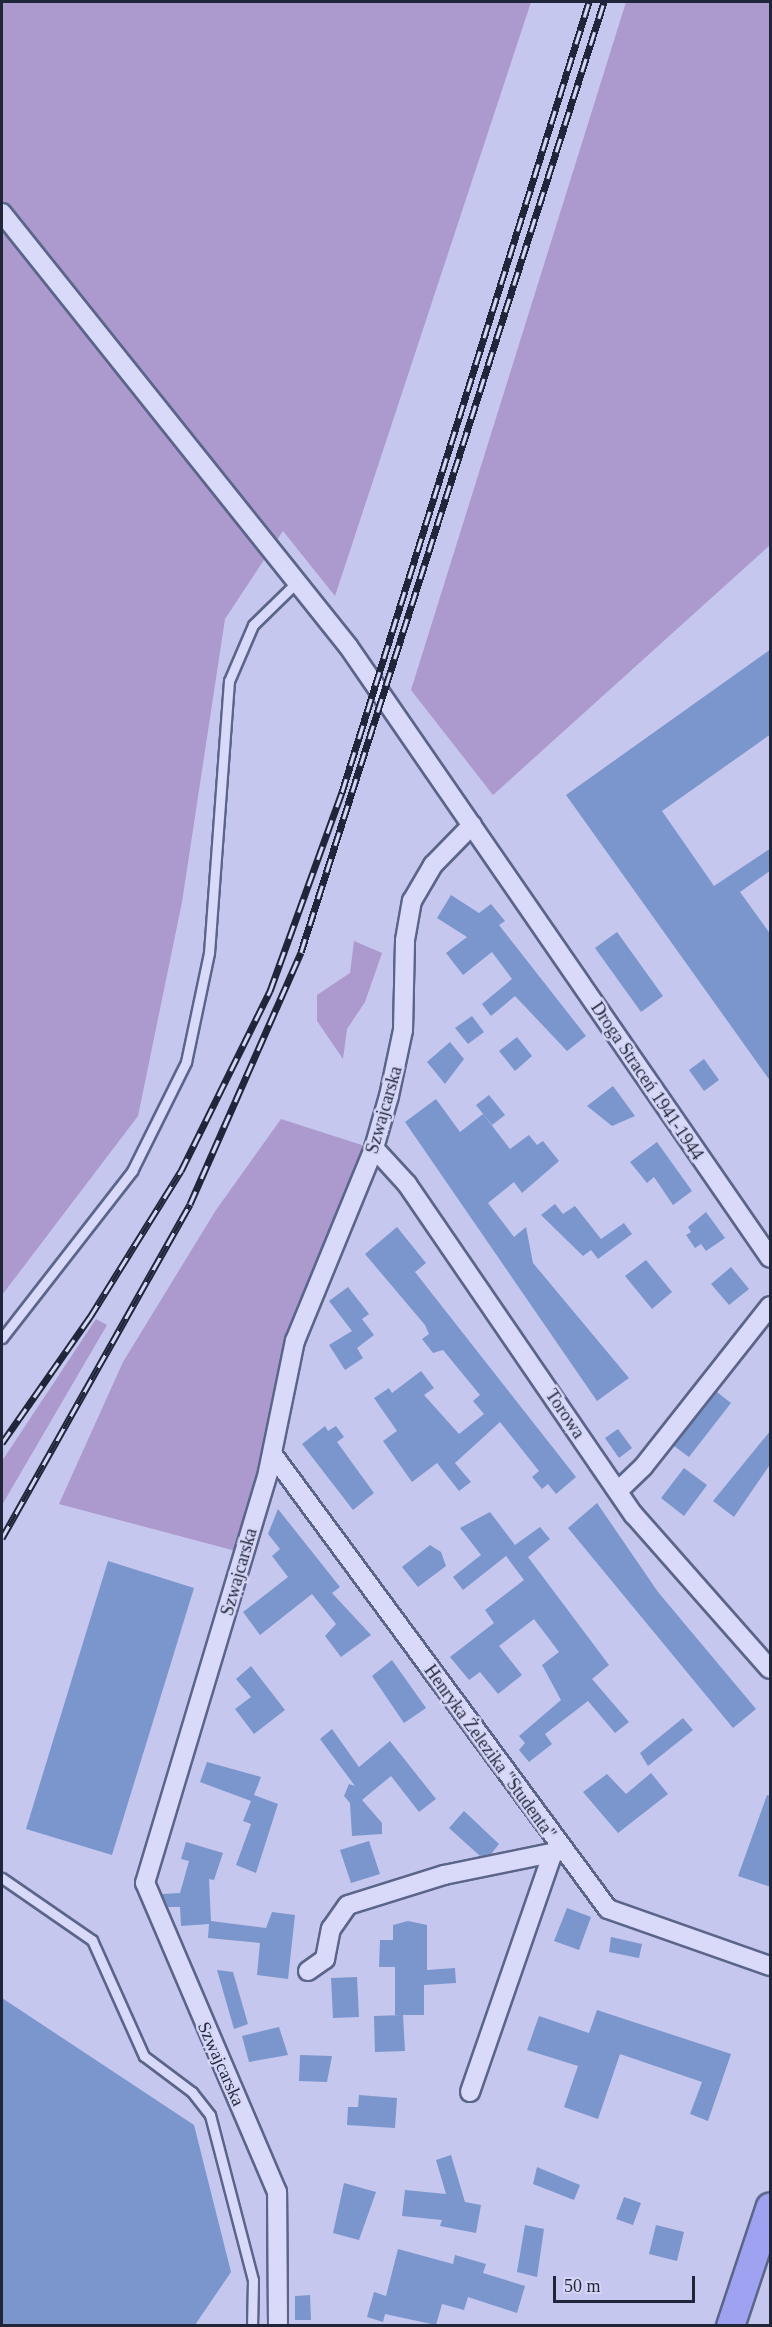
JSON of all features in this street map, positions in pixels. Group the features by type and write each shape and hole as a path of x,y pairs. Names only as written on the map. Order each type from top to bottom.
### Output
{"main road":[{"path":"730,2325 762,2259 771,2206"}],"street":[{"name":"Droga Straceń 1941-1944","path":"2,213 298,580 472,825 771,1258"},
{"name":"Szwajcarska","path":"278,2325 277,2192 145,1883 273,1455 295,1341 374,1148 402,1039 405,940 412,901 433,864 472,825"},
{"name":"Torowa","path":"374,1148 407,1184 618,1491 771,1669"},
{"path":"618,1491 643,1467 771,1306"},
{"name":"Henryka Żelezika \"Studenta\"","path":"273,1455 294,1477 557,1851 614,1912 771,1966"},
{"path":"308,1971 325,1959 331,1929 348,1905 444,1875 557,1851"},
{"path":"470,2092 557,1851"}],"lane":[{"path":"2,1338 132,1171 182,1071 209,953 229,681 253,625 298,580"},
{"path":"2,1878 92,1940 144,2056 192,2092 210,2115 251,2270 252,2325"}],"shaded area":[{"path":"2,2 531,2 335,596 283,531 225,619 182,902 138,1116 2,1295"},
{"path":"626,2 770,2 770,545 493,795 411,690"},
{"path":"354,941 382,953 365,1002 347,1029 343,1059 317,1021 317,995 350,973"},
{"path":"281,1119 368,1147 286,1339 269,1440 236,1551 59,1504 123,1362 216,1210"},
{"path":"96,1319 107,1325 2,1505 2,1461"}],"building":[{"path":"771,649 771,734 662,811 714,886 771,848 771,870 740,892 771,935 771,1082 566,795"},
{"path":"451,895 479,913 491,904 505,921 499,925 586,1036 567,1051 515,996 491,1016 482,1004 512,979 492,952 463,975 446,953 467,937 437,918"},
{"path":"617,932 663,996 641,1012 595,948"},
{"path":"472,1016 484,1032 468,1044 455,1028"},
{"path":"517,1037 532,1056 515,1071 499,1051"},
{"path":"450,1042 464,1059 445,1084 427,1062"},
{"path":"704,1059 719,1080 704,1091 689,1070"},
{"path":"613,1086 635,1116 612,1126 587,1106"},
{"path":"489,1095 505,1115 492,1125 476,1105"},
{"path":"436,1099 460,1132 483,1114 510,1149 529,1135 537,1145 543,1141 559,1161 522,1193 514,1182 488,1203 514,1237 526,1227 533,1263 629,1378 597,1401 405,1122"},
{"path":"657,1142 692,1191 673,1205 654,1177 647,1183 630,1162"},
{"path":"555,1204 563,1214 575,1206 601,1239 624,1223 632,1234 598,1259 591,1250 583,1256 541,1215"},
{"path":"706,1212 725,1238 706,1251 701,1244 695,1248 686,1235 691,1232 688,1227"},
{"path":"397,1227 426,1263 415,1272 576,1477 556,1494 548,1484 542,1489 532,1477 539,1471 500,1422 455,1463 471,1482 459,1491 437,1463 412,1482 383,1441 397,1431 374,1398 389,1388 392,1393 421,1371 434,1388 424,1395 459,1434 484,1414 473,1401 480,1395 443,1350 433,1353 422,1339 429,1334 425,1325 365,1254"},
{"path":"646,1260 672,1292 652,1309 625,1276"},
{"path":"731,1267 749,1289 729,1305 711,1284"},
{"path":"348,1287 369,1314 362,1319 374,1335 357,1348 363,1358 345,1370 329,1345 352,1331 329,1301"},
{"path":"717,1392 731,1403 689,1457 674,1446"},
{"path":"325,1426 328,1431 336,1426 344,1437 337,1442 374,1493 353,1510 302,1444"},
{"path":"618,1429 632,1448 619,1458 605,1438"},
{"path":"771,1430 771,1463 734,1517 713,1501"},
{"path":"684,1468 707,1485 684,1516 661,1498"},
{"path":"597,1503 658,1592 756,1709 733,1728 568,1528"},
{"path":"278,1509 340,1587 332,1593 371,1635 341,1657 325,1636 336,1624 312,1594 260,1635 243,1612 288,1577 272,1556 280,1549 268,1534"},
{"path":"490,1512 515,1545 540,1527 550,1539 528,1557 609,1665 592,1679 629,1722 615,1733 588,1701 545,1734 552,1744 529,1762 519,1750 525,1743 519,1736 561,1700 542,1665 559,1652 534,1619 499,1646 522,1675 498,1694 480,1672 469,1680 450,1657 494,1623 485,1610 524,1580 506,1556 463,1590 453,1577 481,1555 460,1528"},
{"path":"430,1545 441,1552 446,1566 418,1587 402,1567"},
{"path":"108,1561 194,1588 112,1855 26,1829"},
{"path":"392,1660 426,1708 404,1723 372,1676"},
{"path":"251,1666 285,1710 254,1734 235,1709 251,1697 236,1679"},
{"path":"683,1718 693,1730 648,1766 640,1753"},
{"path":"332,1729 359,1767 390,1741 436,1799 419,1812 391,1776 362,1800 382,1823 382,1834 352,1836 350,1803 344,1796 349,1784 355,1786 320,1739"},
{"path":"207,1762 261,1777 254,1795 278,1804 256,1873 236,1865 251,1824 243,1821 251,1801 200,1782"},
{"path":"651,1773 668,1794 618,1833 583,1792 607,1774 626,1794"},
{"path":"767,1795 771,1796 771,1887 738,1876"},
{"path":"464,1811 499,1844 491,1854 480,1856 449,1828"},
{"path":"369,1841 380,1874 351,1883 340,1850"},
{"path":"186,1842 223,1853 214,1880 209,1879 211,1921 266,1928 272,1912 295,1915 288,1979 257,1975 260,1943 208,1938 209,1924 181,1926 180,1907 168,1907 162,1894 180,1893 189,1861 181,1859"},
{"path":"567,1908 591,1917 579,1950 554,1941"},
{"path":"408,1921 427,1925 427,1970 455,1968 456,1983 424,1985 424,2015 395,2015 395,1967 379,1967 380,1940 393,1940 393,1925"},
{"path":"611,1937 642,1944 639,1958 609,1952"},
{"path":"217,1970 233,1972 248,2024 234,2029"},
{"path":"357,1977 359,2017 333,2018 331,1978"},
{"path":"2,1998 194,2125 231,2272 195,2325 2,2325"},
{"path":"597,2010 731,2054 708,2121 690,2114 702,2082 620,2054 598,2119 564,2107 578,2066 527,2050 539,2016 589,2033"},
{"path":"403,2015 405,2051 375,2052 374,2016"},
{"path":"279,2027 288,2055 249,2062 242,2036"},
{"path":"300,2055 332,2056 327,2082 299,2081"},
{"path":"359,2095 397,2098 395,2128 347,2125 348,2107 358,2107"},
{"path":"451,2155 465,2202 481,2205 476,2233 440,2226 442,2220 402,2216 405,2190 446,2194 436,2160"},
{"path":"537,2167 580,2185 574,2200 533,2184"},
{"path":"344,2183 376,2192 359,2240 333,2233"},
{"path":"624,2197 641,2203 633,2225 616,2219"},
{"path":"525,2225 544,2229 537,2277 517,2272"},
{"path":"656,2225 684,2232 677,2261 649,2254"},
{"path":"398,2249 453,2264 455,2255 486,2264 483,2273 525,2286 517,2313 468,2297 464,2310 442,2304 436,2325 385,2314 383,2322 367,2317 374,2292 386,2296"},
{"path":"310,2295 311,2320 295,2320 295,2296"}],"railway":[{"path":"2,1443 90,1317 181,1171 270,991 342,792 589,2"},
{"path":"2,1538 190,1204 301,952 604,2"}]}
